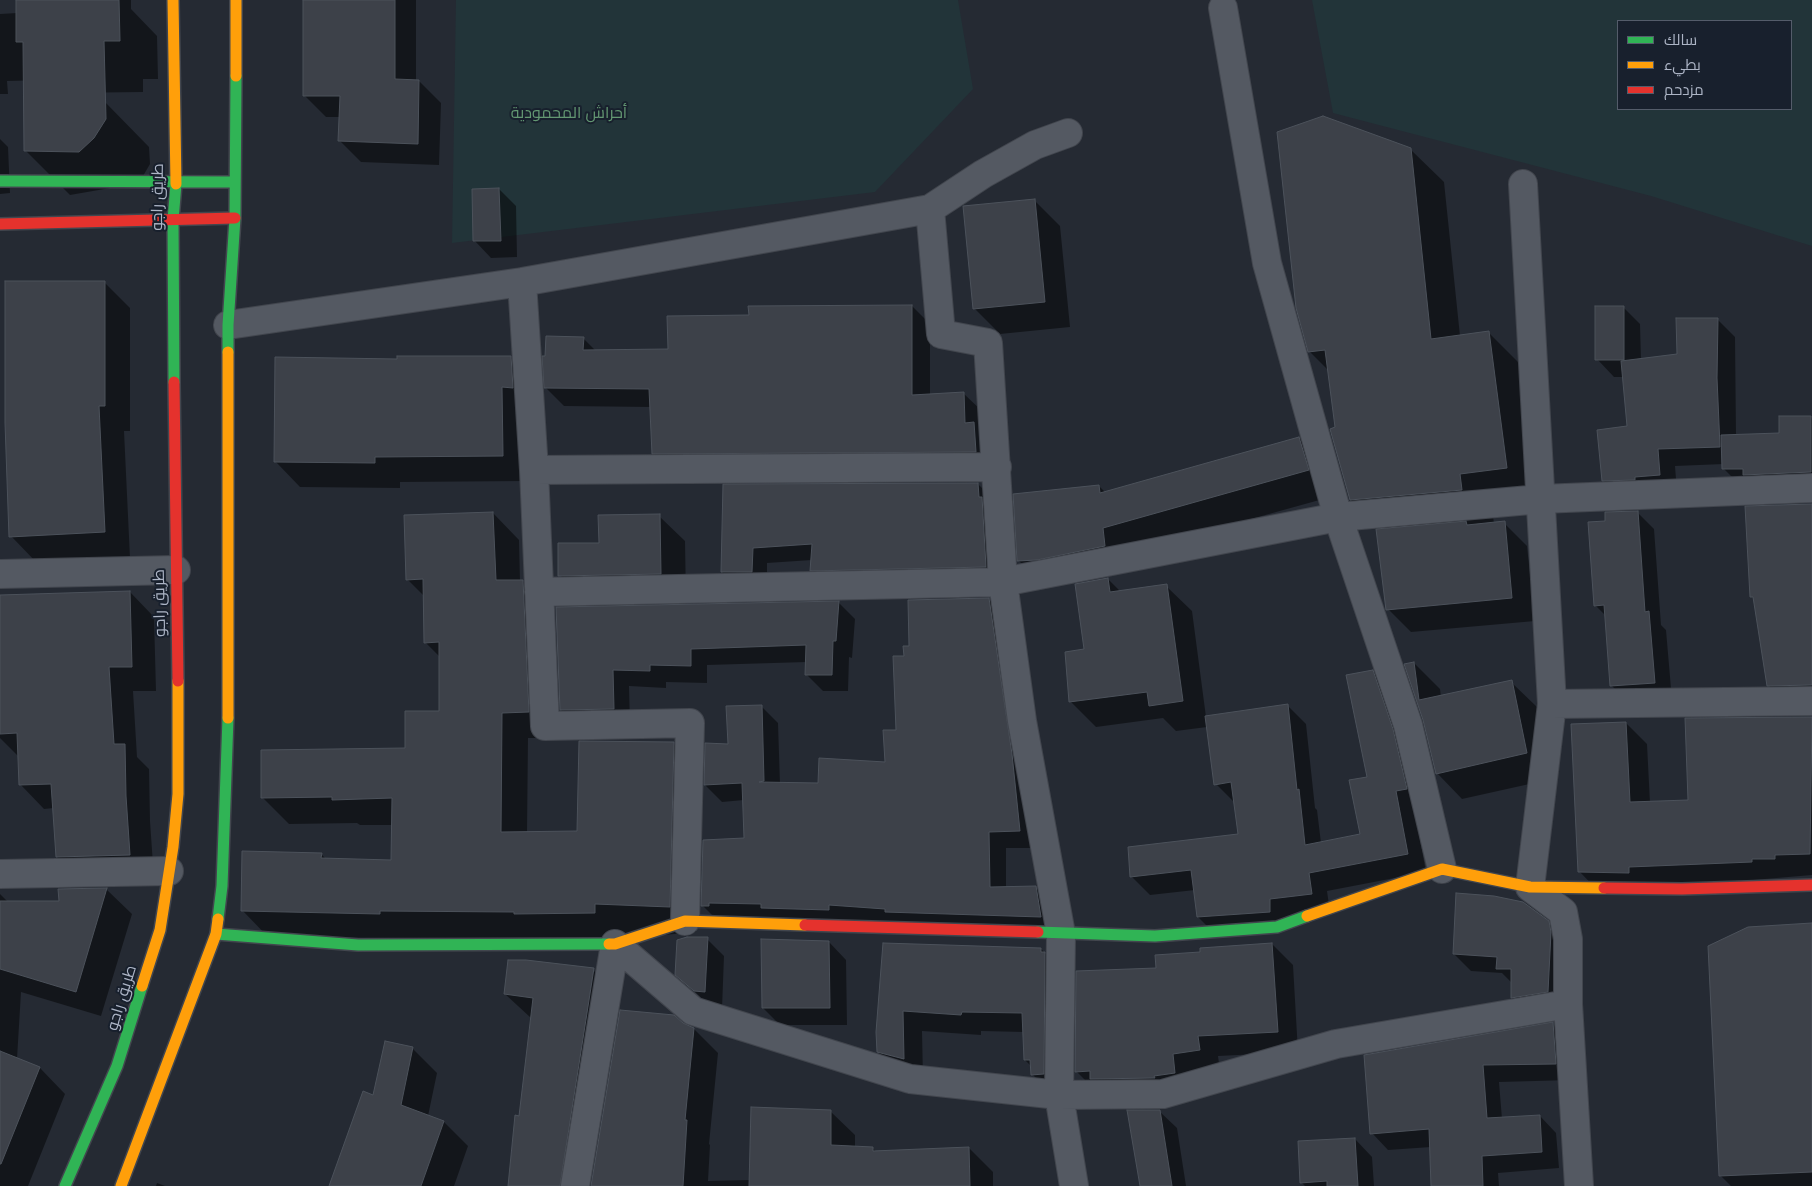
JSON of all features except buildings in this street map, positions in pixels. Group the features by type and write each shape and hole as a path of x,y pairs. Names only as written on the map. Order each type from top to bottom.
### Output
{"main road":[{"name":"طريق راجو","path":"65,1186 117,1066 160,930 178,794 179,711 173,220 176,184 173,0"},
{"path":"121,1186 216,934 222,886 229,684 228,325 235,182 236,0"},
{"path":"0,182 176,184 235,182"},
{"path":"0,224 234,218"},
{"path":"216,934 358,945 615,944 686,921 1155,936 1277,927 1442,869 1530,887 1682,889 1812,885"}],"street":[{"path":"1222,8 1267,263 1338,517 1408,725 1442,869"},
{"path":"228,325 522,282 930,209 983,174 1035,145 1068,133"},
{"path":"1523,184 1552,704 1530,887 1563,912 1568,939 1568,1004 1579,1186"},
{"path":"930,209 942,334 988,343 1003,582 1022,721 1061,934 1059,1095 1074,1186"},
{"path":"522,282 534,470 545,726 690,723 686,921"},
{"path":"534,470 997,468"},
{"path":"539,592 1003,582 1338,517 1541,500 1812,488"},
{"path":"0,574 176,570"},
{"path":"1552,704 1812,702"},
{"path":"0,874 169,871"},
{"path":"615,944 693,1011 910,1078 1059,1095 1163,1094 1336,1044 1568,1004"},
{"path":"575,1186 615,944"}],"green space":[{"name":"أحراش المحمودية","path":"456,0 958,0 973,89 875,192 452,243"},
{"path":"1312,0 1812,0 1812,246 1651,196 1333,113"}],"traffic: fast":[{"path":"228,352 235,218 236,76"},
{"path":"0,181 235,182"},
{"path":"174,382 173,220 176,184"},
{"path":"218,919 222,886 228,718"},
{"path":"1038,932 1155,936 1277,927 1307,916"},
{"path":"216,934 358,945 609,944"},
{"path":"65,1186 117,1066 142,986"}],"traffic: slow":[{"path":"173,0 176,184"},
{"path":"236,0 236,76"},
{"path":"228,352 228,718"},
{"path":"142,986 160,930 173,847 178,794 178,681"},
{"path":"1307,916 1442,869 1530,887 1604,888"},
{"path":"121,1186 216,934 218,919"},
{"path":"609,944 615,944 685,921 805,925"}],"traffic: jam":[{"path":"0,224 235,218"},
{"path":"174,382 178,681"},
{"path":"1604,888 1682,889 1812,885"},
{"path":"805,925 1038,932"}]}
